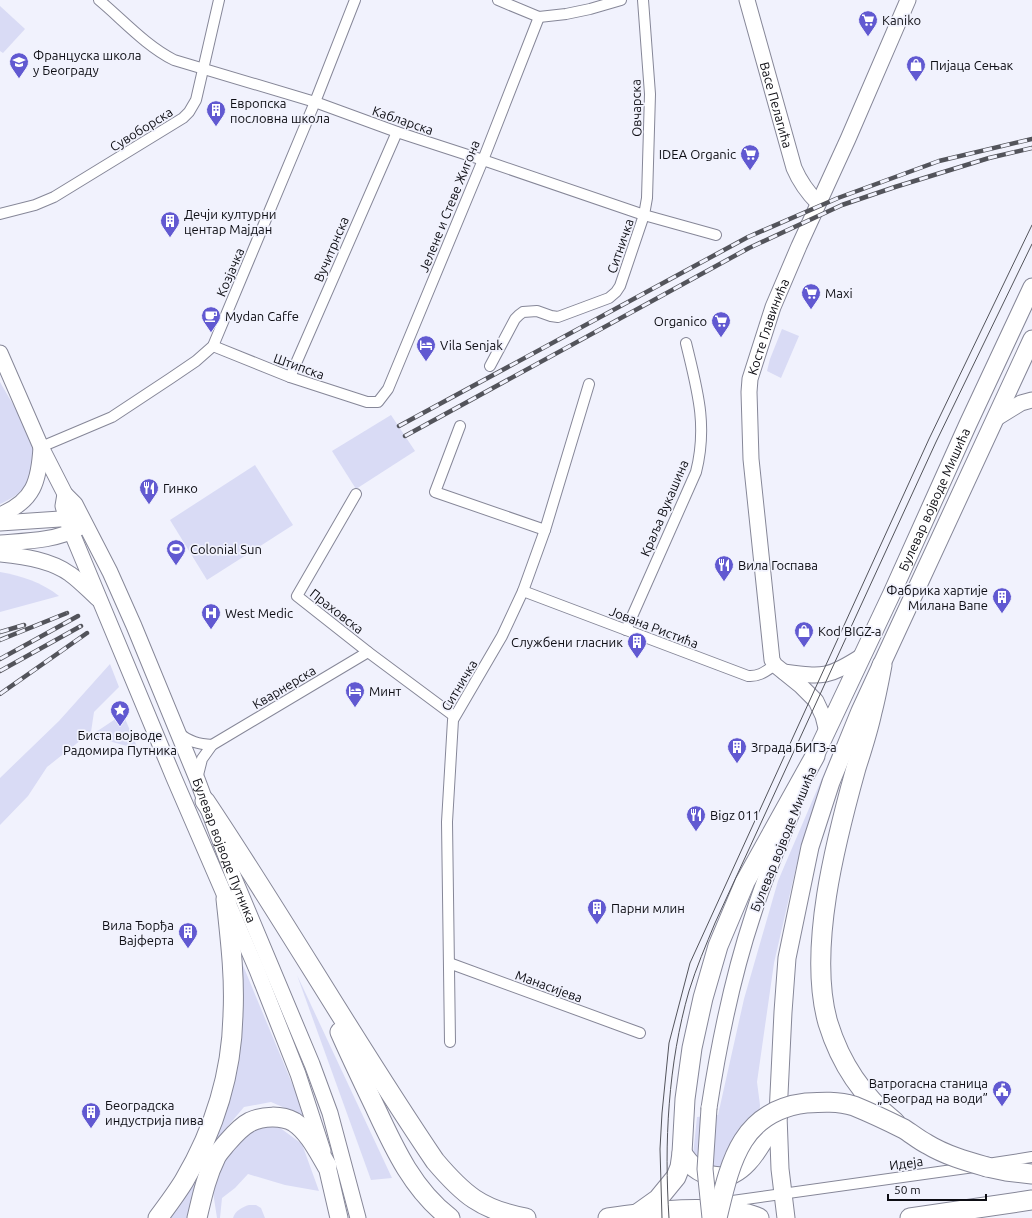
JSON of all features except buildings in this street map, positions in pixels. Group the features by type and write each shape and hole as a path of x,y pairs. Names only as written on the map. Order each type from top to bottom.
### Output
{"highway":[{"path":"882,665 872,713 849,795 832,866 822,937 821,966 822,986 828,1022 833,1038 841,1055 860,1087 880,1109 904,1130"},
{"path":"637,1214 658,1199 676,1177 680,1167 685,1099 692,1048 703,998 718,946 745,882 815,756"},
{"path":"205,801 435,1161 464,1192 478,1201 495,1210 526,1218"},
{"path":"158,1218 184,1181 197,1157 217,1110 224,1086 232,1037 233,1013 232,961 226,899"},
{"path":"307,962 390,1139 407,1171 421,1190 442,1212 450,1218"},
{"path":"717,1218 730,1166 742,1142 758,1124 772,1113 794,1105 827,1101 852,1106 904,1130 928,1145 959,1159 1006,1171 1032,1174"},
{"path":"682,1153 689,1164 695,1169 708,1175 721,1178 731,1175 739,1170 752,1157 778,1115"},
{"path":"197,1218 203,1209 204,1187 217,1156 238,1131 249,1122 261,1118 273,1117 282,1118 293,1122 303,1130 310,1139 327,1166"},
{"path":"910,1218 1032,1200"},
{"path":"608,1218 687,1209 735,1212 759,1218"}],"main road":[{"name":"Васе Пелагића","path":"747,0 794,168 799,181 818,203"},
{"name":"Косте Главинића","path":"780,668 770,652 751,459 749,392 754,365 773,307 908,0"},
{"name":"Булевар војводе Мишића","path":"710,1218 705,1169 709,1108 717,1056 739,959 750,922 779,843 815,756 892,593 968,424 1032,287"},
{"name":"Булевар војводе Мишића","path":"786,1218 782,1193 778,1115 780,1057 787,958 810,847 831,782 860,711 1032,339"},
{"name":"Булевар војводе Путника","path":"0,353 42,447 65,494 74,504 113,578 134,626 197,779 234,878 312,1064 330,1113 358,1218"},
{"path":"995,418 1021,403 1032,400"},
{"path":"0,514 11,510 30,494 40,469 42,447"},
{"name":"Булевар војводе Путника","path":"65,494 63,506 69,525 174,778 257,970 298,1074 327,1166 339,1218"},
{"path":"0,523 69,525 83,521"},
{"path":"0,543 53,538 69,525"},
{"path":"0,554 23,557 56,566 72,575 102,604"},
{"path":"780,668 806,675 829,674 845,667 862,656"},
{"path":"780,668 816,701 823,716 827,732"}],"street":[{"name":"Кабларска","path":"99,0 165,55 174,60 315,102 396,132 483,160 644,216 716,235"},
{"name":"Сувоборска","path":"0,214 35,206 54,197 183,118 194,106 219,0"},
{"name":"Козјачка","path":"42,447 112,417 172,378 214,346 315,102 355,0"},
{"path":"498,0 539,18 590,10 621,0"},
{"name":"Овчарска","path":"643,0 650,94 648,176 644,216"},
{"name":"Јелене и Стеве Жигона","path":"378,402 388,389 483,160 539,18"},
{"name":"Вучитрнска","path":"290,377 396,132"},
{"name":"Ситничка","path":"490,366 515,319 523,312 537,311 558,317 609,298 616,292 620,286 644,216"},
{"name":"Краља Вукашина","path":"626,630 696,472 699,458 702,437 701,419 686,343"},
{"name":"Штипска","path":"214,346 290,377 367,402 378,402"},
{"name":"Ситничка","path":"450,1042 447,822 452,725 454,716 499,642 514,613 523,591 545,530 589,384"},
{"path":"460,426 435,492 545,530"},
{"name":"Праховска","path":"356,494 297,596 368,652 454,716"},
{"name":"Јована Ристића","path":"523,591 748,676 754,677 780,668"},
{"name":"Кварнерска","path":"197,779 202,759 212,744 368,652"},
{"path":"176,730 184,738 194,742 212,744"},
{"name":"Манасијева","path":"449,963 640,1033"},
{"name":"Идеја","path":"687,1209 782,1193 967,1168 1032,1157"}],"shaded area":[{"path":"0,6 25,29 3,53 0,51"},
{"path":"782,329 799,336 781,378 767,371 770,359"},
{"path":"0,382 27,429 34,450 32,469 24,488 0,504"},
{"path":"391,415 415,451 356,489 332,451"},
{"path":"255,465 293,525 207,580 170,520"},
{"path":"0,572 31,580 59,596 0,612"},
{"path":"110,664 119,687 94,712 91,732 47,767 28,796 0,825 0,778 59,721"},
{"path":"123,714 138,749 90,736"},
{"path":"840,736 797,863 774,963 757,1082 760,1105 758,1133 733,1163 712,1171 693,1155 697,1117 718,1115 744,999 778,881"},
{"path":"242,963 306,1117 271,1102 244,1107 217,1139 198,1184 189,1218 169,1218 217,1124 240,1049"},
{"path":"297,975 392,1178 371,1180"},
{"path":"272,1122 302,1144 319,1191 285,1185 248,1174 235,1188 222,1198 220,1218 217,1218 213,1192 224,1161 243,1132"},
{"path":"249,1205 256,1205 261,1208 265,1218 233,1218 235,1213"}],"tram line":[{"path":"662,1218 660,1149 669,1043 690,963 929,439 1032,225"},
{"path":"669,1218 667,1161 669,1104 672,1075 682,1019 689,991 698,965 715,923 936,442 1032,244"}],"railway":[{"path":"399,426 748,237 838,198 939,161 1032,139"},
{"path":"405,436 749,248 842,205 989,158 1032,148"},
{"path":"0,640 67,613"},
{"path":"0,659 78,616"},
{"path":"0,632 24,625"},
{"path":"0,671 81,626"},
{"path":"0,694 87,633"}],"place":[{"name":"Kaniko","path":"868,37"},
{"name":"Француска школа у Београду","path":"19,79"},
{"name":"Пијаца Сењак","path":"916,82"},
{"name":"Европска пословна школа","path":"216,127"},
{"name":"IDEA Organic","path":"750,171"},
{"name":"Дечји културни центар Мајдан","path":"170,238"},
{"name":"Maxi","path":"811,310"},
{"name":"Mydan Caffe","path":"211,333"},
{"name":"Organico","path":"721,338"},
{"name":"Vila Senjak","path":"426,362"},
{"name":"Гинко","path":"149,505"},
{"name":"Colonial Sun","path":"176,566"},
{"name":"Вила Госпава","path":"724,582"},
{"name":"Фабрика хартије Милана Вапе","path":"1002,614"},
{"name":"West Medic","path":"211,630"},
{"name":"Kod BIGZ-a","path":"804,648"},
{"name":"Службени гласник","path":"637,659"},
{"name":"Минт","path":"355,708"},
{"name":"Биста војводе Радомира Путника","path":"120,727"},
{"name":"Зграда БИГЗ-а","path":"737,764"},
{"name":"Bigz 011","path":"696,832"},
{"name":"Парни млин","path":"597,925"},
{"name":"Вила Ђорђа Вајферта","path":"188,949"},
{"name":"Ватрогасна станица „Београд на води”","path":"1002,1107"},
{"name":"Београдска индустрија пива","path":"91,1129"}]}
